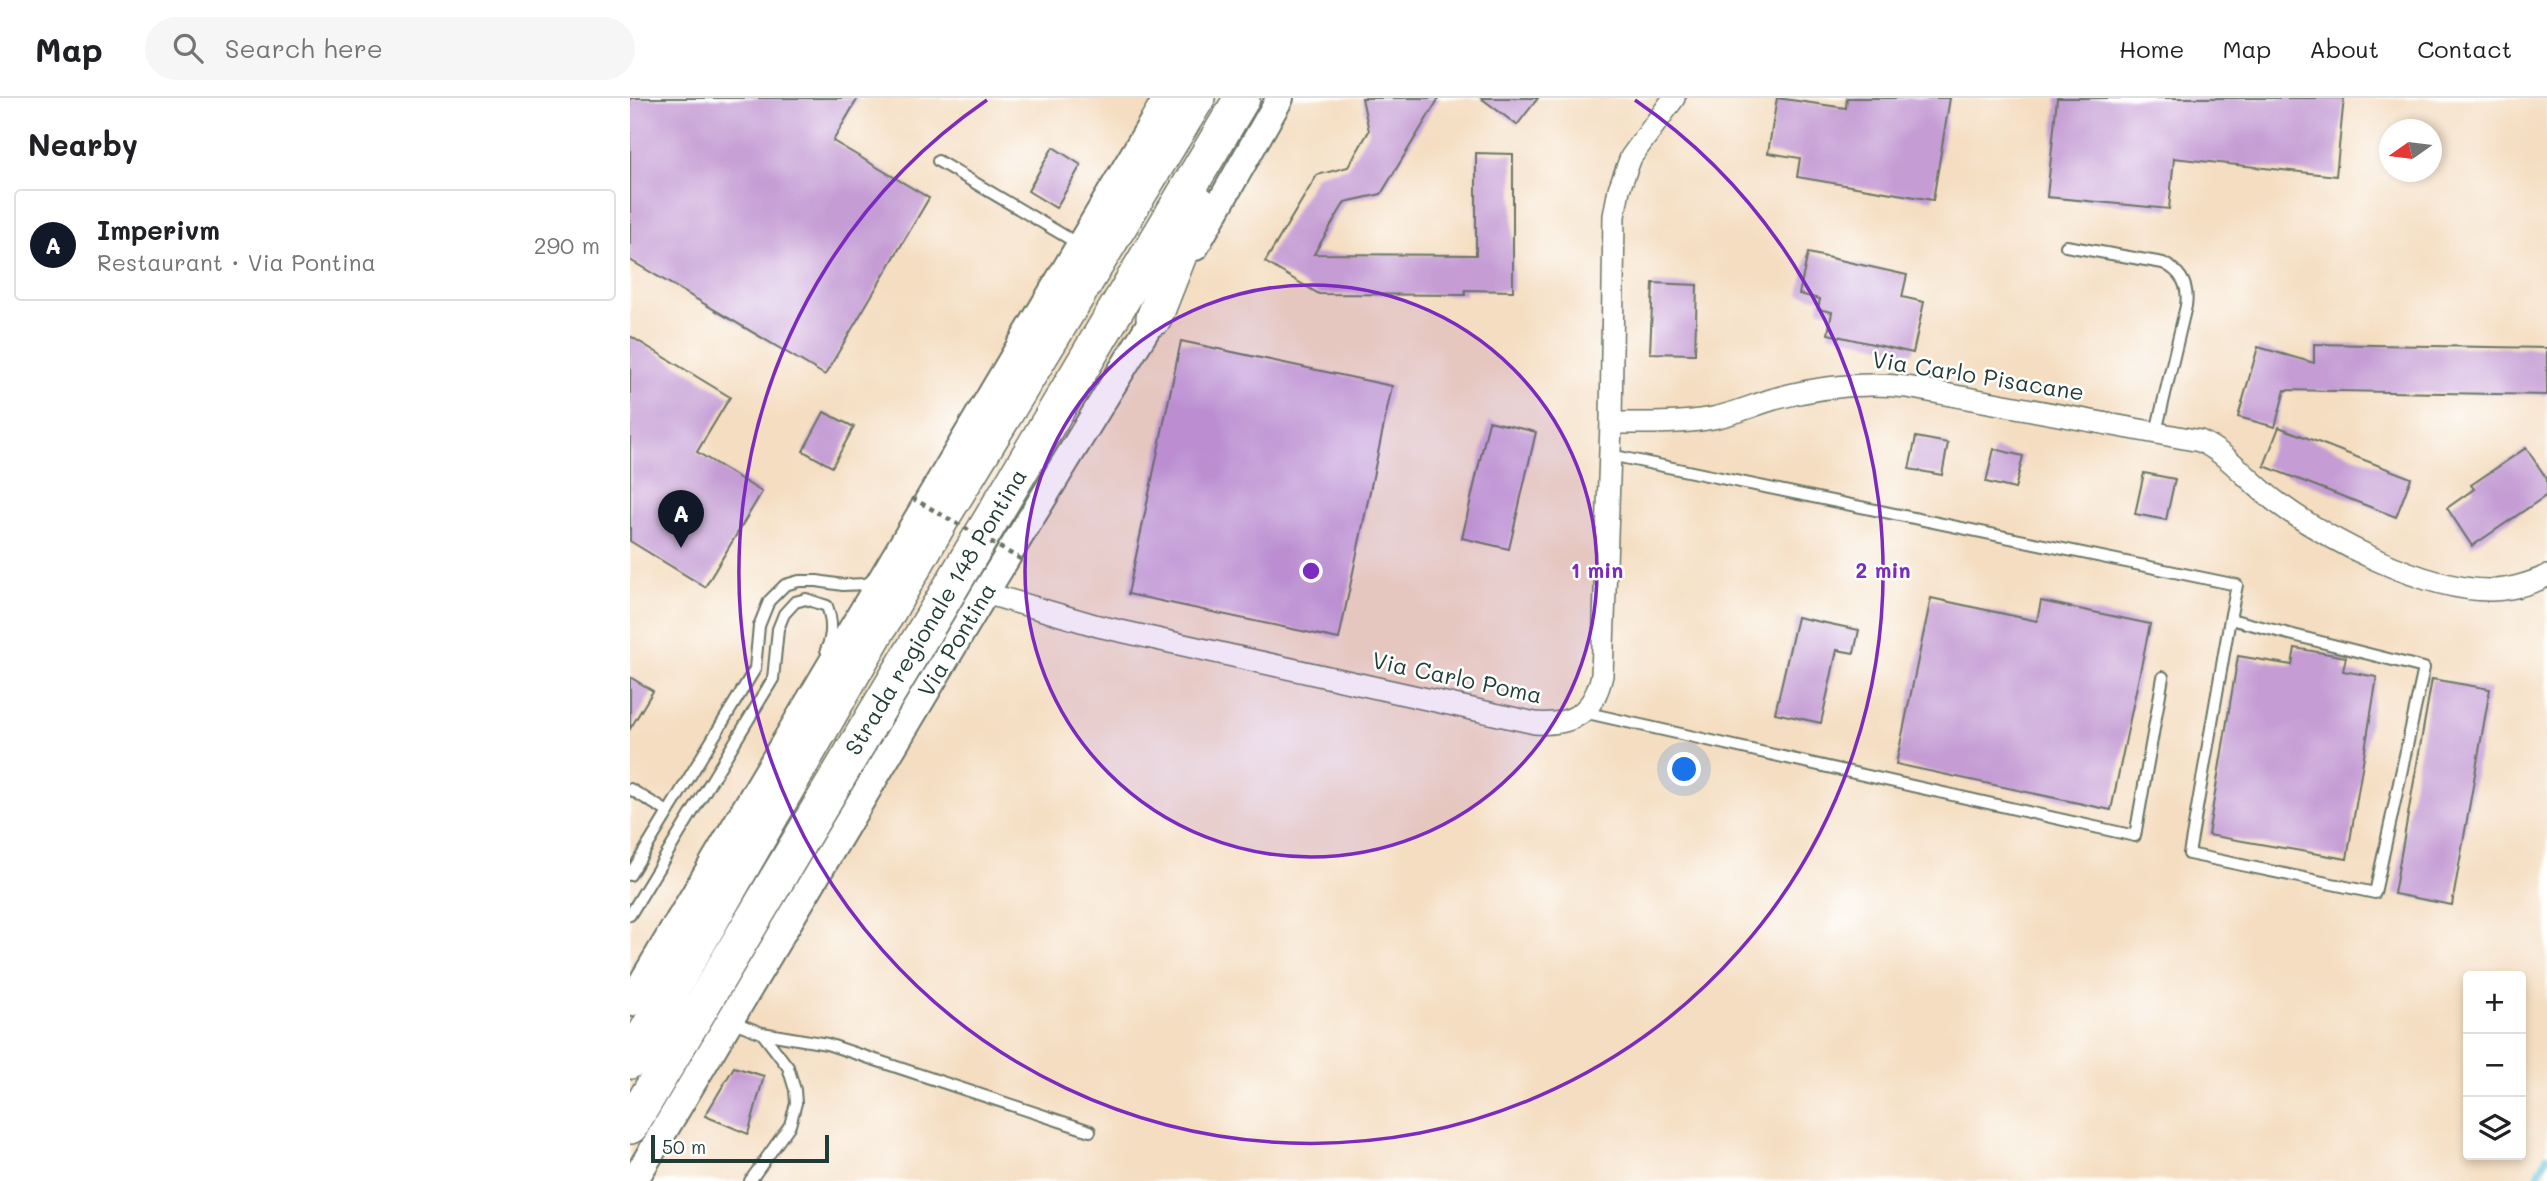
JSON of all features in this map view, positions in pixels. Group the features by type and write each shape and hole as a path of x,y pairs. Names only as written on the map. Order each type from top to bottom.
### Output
{"highway":[{"name":"Strada regionale 148 Pontina","path":"630,1061 944,514 1197,98"},
{"name":"Strada regionale 148 Pontina","path":"630,1126 1239,103"},
{"path":"1154,318 1239,103"}],"street":[{"path":"630,1003 1167,98"},
{"name":"Via Pontina","path":"634,1181 985,593 1154,318 1280,98"},
{"path":"1583,712 1598,692 1602,675 1611,423 1612,244 1619,189 1636,148 1674,98"},
{"name":"Via Carlo Pisacane","path":"1611,423 1677,422 1710,418 1827,387 1866,384 1907,387 2188,438 2212,447 2230,459 2251,482 2292,512 2344,543 2398,567 2449,585 2479,589 2516,587 2547,576"},
{"name":"Via Carlo Poma","path":"985,593 1098,626 1535,723 1559,723 1575,718 1583,712"}],"lane":[{"path":"938,161 1080,245"},
{"path":"2066,246 2163,263 2175,270 2185,284 2186,306 2156,432"},
{"path":"1610,455 2237,585 2230,619 2189,854 2375,893 2424,668 2230,619"},
{"path":"630,875 755,669 759,626 769,601 785,585 799,581 864,584 885,575"},
{"path":"630,915 773,679 778,629 784,614 795,602 807,599 827,606 831,617 831,641 814,677 780,732 767,772"},
{"path":"1583,712 2135,836 2163,677"},
{"path":"630,789 668,811"},
{"path":"729,1020 762,1033 827,1044 1090,1131"},
{"path":"750,1181 790,1125 796,1102 788,1067 762,1033"}],"path":[{"path":"912,498 1024,561"}],"building":[{"path":"630,98 858,98 833,141 929,198 825,375 630,260"},
{"path":"1362,98 1439,98 1381,194 1345,202 1314,254 1476,255 1476,153 1513,154 1513,291 1465,290 1465,295 1319,294 1265,262 1317,175 1348,167 1369,131"},
{"path":"1481,98 1538,98 1517,125"},
{"path":"1777,98 1846,108 1847,98 1950,98 1933,200 1797,177 1800,158 1768,153"},
{"path":"2057,98 2344,98 2336,176 2174,158 2169,209 2047,197"},
{"path":"1053,147 1081,165 1056,208 1028,191"},
{"path":"1808,253 1907,275 1902,297 1924,302 1913,353 1828,334 1832,312 1818,309 1820,299 1799,294"},
{"path":"1653,283 1697,285 1695,354 1650,353"},
{"path":"630,336 730,397 697,452 762,492 705,587 630,541"},
{"path":"1181,341 1392,386 1339,639 1128,594"},
{"path":"2314,344 2547,348 2547,395 2285,390 2275,427 2238,417 2258,347 2314,363"},
{"path":"824,412 854,427 832,467 803,451"},
{"path":"1489,421 1536,432 1509,549 1462,538"},
{"path":"2279,427 2411,478 2396,517 2264,466"},
{"path":"1916,437 1948,443 1942,475 1909,469"},
{"path":"2526,448 2547,479 2547,495 2472,546 2447,508 2474,489 2471,485"},
{"path":"1994,449 2023,456 2015,489 1986,482"},
{"path":"2144,473 2175,479 2166,520 2135,514"},
{"path":"1931,598 2037,621 2041,601 2150,624 2111,810 1896,764"},
{"path":"1797,617 1859,630 1854,653 1837,650 1821,723 1775,713"},
{"path":"2295,648 2346,657 2343,671 2377,677 2347,859 2208,835 2238,656 2292,665"},
{"path":"630,677 653,691 630,729"},
{"path":"2432,679 2490,689 2452,905 2394,894"},
{"path":"734,1067 764,1076 748,1134 705,1116"}],"waterway":[{"path":"2535,1181 2547,1156"}],"place":[{"name":"Imperivm","path":"681,548"}]}
